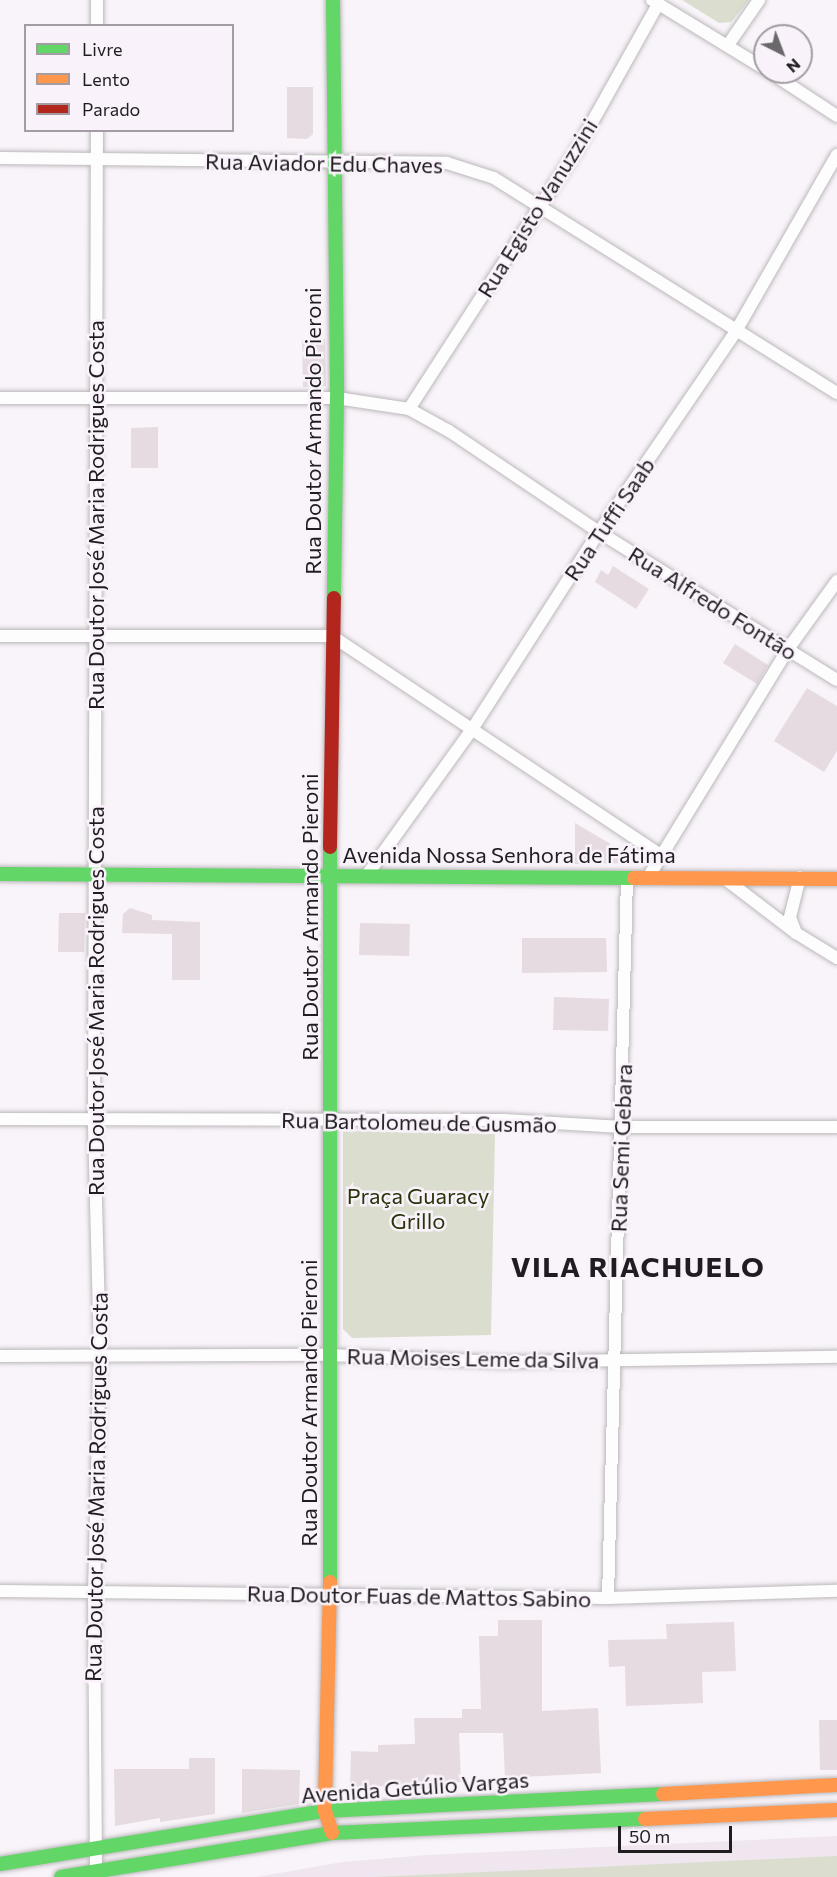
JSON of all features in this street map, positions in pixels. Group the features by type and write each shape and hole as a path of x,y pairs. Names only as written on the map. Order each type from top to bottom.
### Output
{"street":[{"path":"97,0 97,24"},
{"name":"Rua Doutor Armando Pieroni","path":"332,1833 326,1811 330,1593 328,1355 332,1120 330,876 337,398 333,0"},
{"path":"728,45 759,0"},
{"path":"655,2 753,61"},
{"name":"Rua Egisto Vanuzzini","path":"409,409 576,151 655,2"},
{"path":"788,84 837,116"},
{"name":"Rua Doutor José Maria Rodrigues Costa","path":"96,1871 94,1848 94,1595 100,1354 94,1120 97,132"},
{"name":"Rua Tuffi Saab","path":"367,875 471,731 599,532 736,330 837,156"},
{"name":"Rua Aviador Edu Chaves","path":"0,158 447,163 494,178 837,393"},
{"name":"Rua Alfredo Fontão","path":"0,398 337,398 409,409 449,431 599,532 837,680"},
{"path":"650,876 660,855 788,649 837,581"},
{"path":"0,636 332,636 471,731 660,855"},
{"name":"Avenida Nossa Senhora de Fátima","path":"0,874 627,878 650,876 837,879"},
{"path":"723,877 796,933 837,958"},
{"path":"796,933 789,917 800,877"},
{"name":"Rua Semi Gebara","path":"608,1598 627,878"},
{"name":"Rua Bartolomeu de Gusmão","path":"0,1119 504,1120 622,1127 837,1126"},
{"name":"Rua Moises Leme da Silva","path":"0,1356 328,1355 502,1362 837,1356"},
{"name":"Rua Doutor Fuas de Mattos Sabino","path":"0,1592 94,1595 330,1593 608,1598 837,1591"},
{"name":"Avenida Getúlio Vargas","path":"0,1864 326,1811 837,1785"},
{"name":"Avenida Getúlio Vargas","path":"61,1877 332,1833 837,1810"}],"shaded area":[{"path":"837,1836 837,1877 256,1877 343,1862 427,1855"}],"green space":[{"path":"682,0 749,0 731,22 719,23"},
{"name":"Praça Guaracy Grillo","path":"343,1131 495,1134 491,1335 352,1338 343,1329"},
{"path":"837,1856 837,1877 374,1877"}],"building":[{"path":"287,87 313,87 313,134 307,139 287,138"},
{"path":"325,339 326,386 303,387 302,340"},
{"path":"158,427 158,468 131,468 131,428"},
{"path":"613,566 649,589 636,609 595,582 601,570 608,575"},
{"path":"735,644 768,665 757,684 723,663"},
{"path":"807,688 837,706 837,751 824,772 774,741"},
{"path":"575,823 643,863 575,864"},
{"path":"130,908 152,915 152,920 200,922 200,980 172,980 172,934 122,933 123,914"},
{"path":"59,913 85,913 84,952 58,952"},
{"path":"360,923 410,924 409,956 359,955"},
{"path":"522,938 606,938 607,972 522,973"},
{"path":"554,997 609,999 608,1031 553,1030"},
{"path":"498,1620 542,1620 542,1711 598,1708 601,1773 505,1778 503,1733 459,1733 461,1782 350,1788 351,1751 378,1752 378,1745 415,1744 414,1718 462,1718 462,1709 481,1709 479,1636 498,1636"},
{"path":"734,1622 736,1671 702,1672 703,1703 626,1706 625,1666 609,1667 608,1640 667,1639 666,1624"},
{"path":"819,1720 837,1720 837,1770 820,1770"},
{"path":"189,1758 215,1758 215,1814 160,1822 160,1818 115,1826 114,1769 189,1769"},
{"path":"242,1769 300,1770 299,1804 242,1813"}],"traffic: fast":[{"path":"333,0 337,398 334,598"},
{"path":"330,847 330,1582"},
{"path":"0,874 634,878"},
{"path":"0,1864 325,1811 663,1794"},
{"path":"61,1877 332,1833 645,1819"}],"traffic: slow":[{"path":"634,878 837,879"},
{"path":"330,1582 325,1811 332,1833"},
{"path":"663,1794 837,1785"},
{"path":"645,1819 837,1810"}],"traffic: jam":[{"path":"330,847 334,598"}],"district":[{"name":"VILA RIACHUELO","path":"638,1266"}]}
